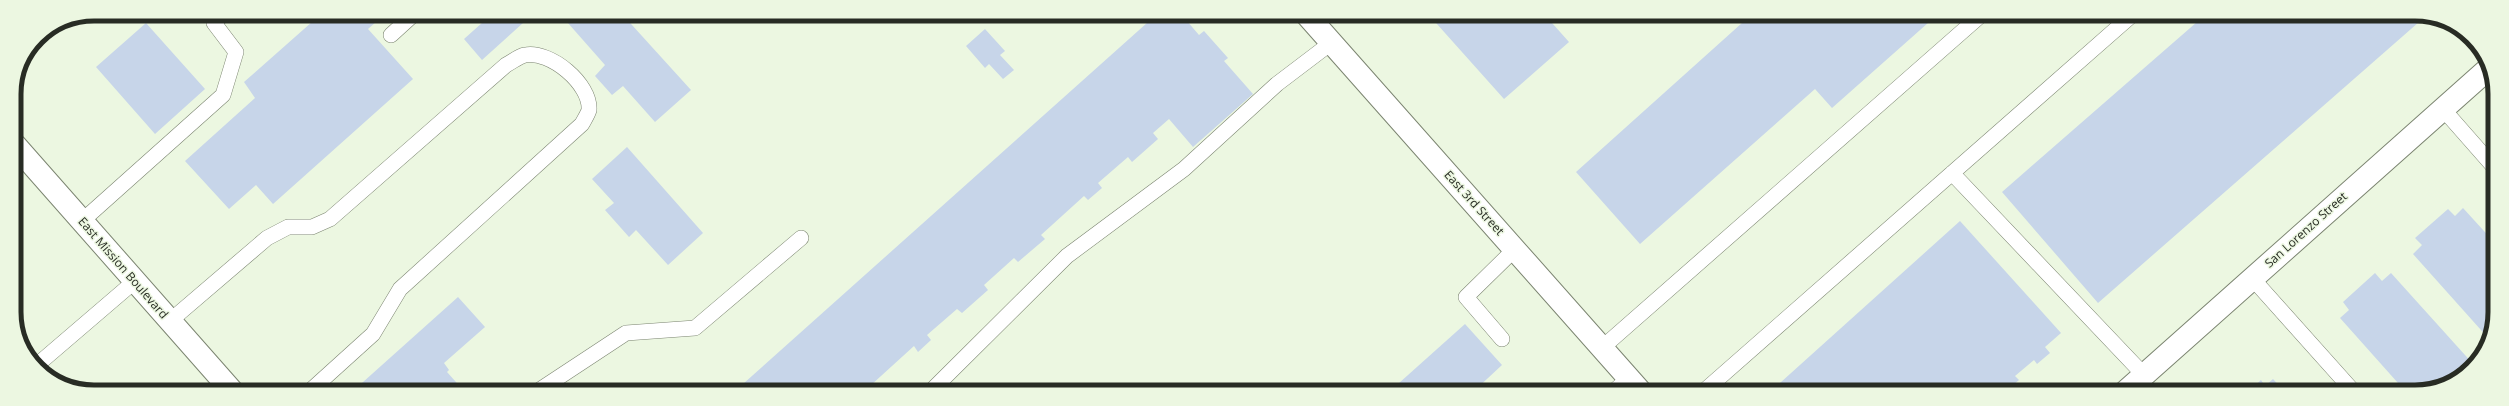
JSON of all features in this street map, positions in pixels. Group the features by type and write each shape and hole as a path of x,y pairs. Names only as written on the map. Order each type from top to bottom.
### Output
{"street":[{"name":"East 3rd Street","path":"1312,21 1603,347 1635,385"},
{"name":"San Lorenzo Street","path":"2133,385 2485,72"},
{"name":"East Mission Boulevard","path":"21,152 227,385"}],"lane":[{"path":"82,221 223,95 236,52 214,23 216,21"},
{"path":"391,35 406,21"},
{"path":"1603,347 1973,21"},
{"path":"1711,385 2125,21"},
{"path":"937,385 1067,256 1184,169 1277,84 1331,43"},
{"path":"170,321 267,238 288,227 312,227 330,219 506,65 524,55 544,56 559,63 586,96 589,110 582,124 400,288 373,334 317,385"},
{"path":"2442,109 2488,160"},
{"path":"1952,173 2144,375"},
{"path":"548,385 626,332 695,328 801,238"},
{"path":"1502,339 1466,298 1516,249"},
{"path":"2252,278 2348,385"},
{"path":"41,362 134,281"}],"building":[{"path":"313,21 377,21 368,29 413,79 273,204 256,185 229,209 185,161 255,98 244,82"},
{"path":"484,21 525,21 482,60 464,39"},
{"path":"566,21 628,21 691,90 655,122 623,86 612,95 595,76 605,65"},
{"path":"1149,21 1187,21 1199,35 1204,31 1228,58 1224,61 1253,94 1193,147 1169,119 1153,133 1158,139 1132,162 1128,157 1098,183 1102,188 1088,200 1084,196 1041,235 1045,239 1018,262 1014,258 984,285 988,290 962,313 957,309 927,335 931,340 918,352 914,346 871,385 742,385"},
{"path":"1434,21 1550,21 1569,42 1504,99"},
{"path":"1744,21 1930,21 1832,108 1815,89 1640,244 1576,172"},
{"path":"2198,21 2420,21 2098,303 2002,192"},
{"path":"146,23 205,89 155,134 96,67"},
{"path":"985,29 1005,51 1000,55 1014,70 1003,79 989,64 985,68 966,46"},
{"path":"627,147 703,233 668,265 636,230 629,237 605,210 614,203 592,179"},
{"path":"2463,208 2488,235 2488,312 2485,334 2413,254 2422,245 2415,238 2448,209 2455,216"},
{"path":"1960,221 2061,333 2045,347 2050,353 2037,364 2034,360 2015,376 2019,380 2013,385 1778,385"},
{"path":"2375,273 2382,281 2391,273 2470,360 2456,373 2434,383 2400,385 2340,318 2349,310 2343,302"},
{"path":"458,297 485,327 444,363 449,370 447,372 459,385 360,385"},
{"path":"1465,324 1502,365 1481,385 1397,385"},
{"path":"2273,379 2279,385 2266,385"},
{"path":"2261,380 2264,385 2256,385"}]}
